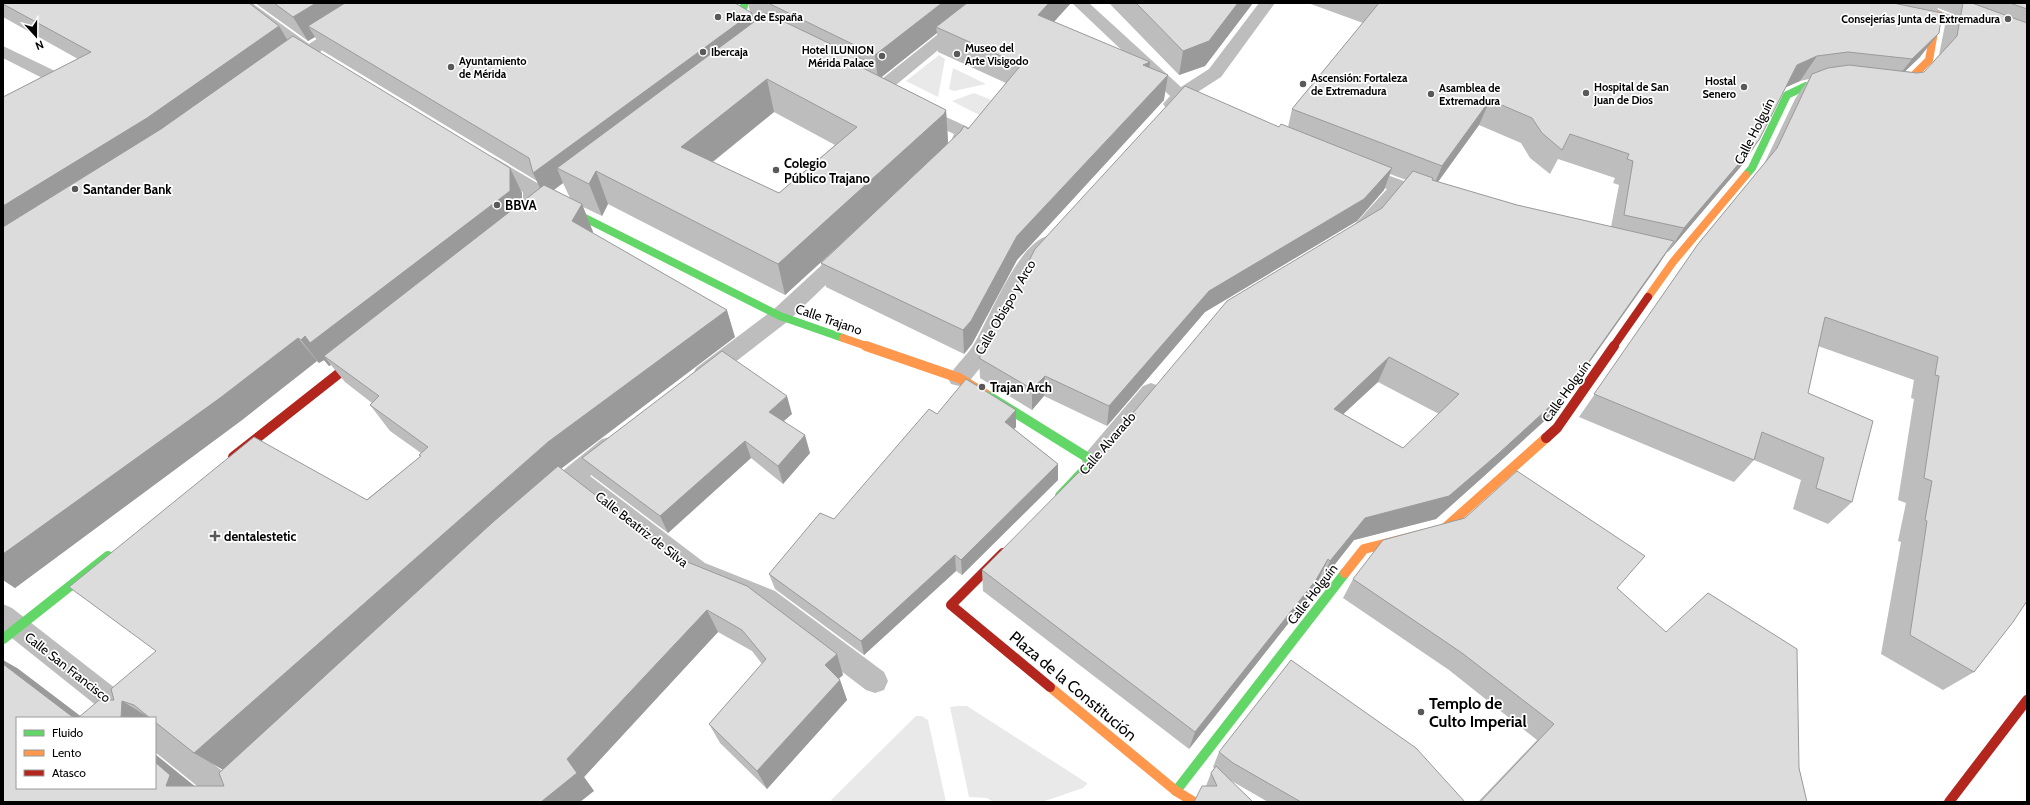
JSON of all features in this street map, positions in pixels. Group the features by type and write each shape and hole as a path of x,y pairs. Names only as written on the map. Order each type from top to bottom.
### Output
{"street":[{"path":"242,3 308,51 329,64"},
{"path":"276,74 308,51 383,3"},
{"path":"745,3 741,7 740,13 743,21 764,32"},
{"path":"938,167 955,151 964,132 872,87 987,3"},
{"path":"1080,3 1180,96 1223,115"},
{"path":"1158,119 1180,96 1215,73 1267,3"},
{"path":"1914,3 1937,15 2027,49"},
{"path":"1883,89 1898,91 1929,60 1928,31 1937,15"},
{"path":"3,51 70,85 50,96"},
{"name":"Calle Holguín","path":"1176,791 1364,549 1444,529 1557,428 1665,260 1752,168 1787,95 1806,86 1831,83 1846,85"},
{"path":"471,151 532,189 545,210"},
{"path":"1340,164 1399,187 1445,202"},
{"path":"1345,239 1365,227 1399,187"},
{"name":"Calle Trajano","path":"545,210 780,316 959,378 1092,462"},
{"name":"Calle Obispo y Arco","path":"959,378 981,351 1025,266 1057,231"},
{"path":"685,388 780,316 859,242"},
{"path":"228,461 371,348"},
{"name":"Calle Alvarado","path":"1051,505 1092,462 1163,378"},
{"path":"530,511 572,475 629,432"},
{"name":"Calle Beatriz de Silva","path":"572,475 696,571 766,599 875,681"},
{"name":"Plaza de la Constitución","path":"1012,544 951,605 1176,791 1194,802"},
{"path":"8,628 117,549"},
{"name":"Calle San Francisco","path":"8,628 132,717"},
{"path":"1949,802 2027,700"},
{"path":"156,736 230,792"}],"shaded area":[{"path":"939,55 945,59 938,97 906,81"},
{"path":"953,68 986,84 954,91 949,89"},
{"path":"974,93 997,102 985,118 952,101"},
{"path":"967,706 1087,784 1083,788 1042,802 993,802 987,798 969,797 950,707"},
{"path":"916,716 922,716 928,720 946,802 829,802"}],"building":[{"path":"3,3 249,3 279,26 147,118 3,206 3,97 91,52"},
{"path":"274,3 316,3 293,17"},
{"path":"345,3 735,3 752,13 533,173 529,158 308,26"},
{"path":"768,3 942,3 875,55"},
{"path":"967,3 1049,3 1038,15 1150,62 1143,65 1168,75 1017,236 971,321 963,330 821,263 961,131 964,126 968,129 1021,65 936,27"},
{"path":"1136,3 1238,3 1209,41 1183,51"},
{"path":"1379,3 1893,3 1942,13 1939,33 1912,59 1848,52 1817,56 1797,65 1759,140 1684,228 1624,215 1633,161 1627,159 1629,154 1570,134 1562,150 1542,133 1532,118 1490,100 1442,166 1292,109"},
{"path":"1963,3 1972,3 2027,23 2027,601 2013,622 1974,672 1910,635 1927,521 1925,520 1932,481 1924,478 1939,376 1935,375 1938,357 1825,317 1808,393 1873,421 1852,502 1816,488 1824,458 1762,432 1754,460 1594,394 1698,244 1777,148 1812,74 1828,68 1849,65 1917,73 1924,72 1957,36"},
{"path":"2010,3 2027,3 2027,9"},
{"path":"766,13 864,60 857,65 946,110 944,114 778,264 596,171 589,184 557,168","holes":["767,79 857,127 779,193 681,147"]},
{"path":"293,36 510,168 510,191 310,343 305,336 301,340 298,338 220,398 3,554 3,227 161,129"},
{"path":"1185,86 1279,127 1281,124 1392,168 1364,199 1209,291 1109,406 1045,376 1032,389 979,358 989,345 985,343 990,337 1035,249"},
{"path":"1413,171 1433,178 1432,180 1517,205 1674,241 1573,384 1571,383 1568,390 1498,454 1449,496 1365,518 1330,561 1328,559 1316,580 1195,732 982,570 1079,472 1082,475 1136,414 1133,413 1227,301 1382,208","holes":["1389,357 1459,394 1403,448 1334,409"]},
{"path":"544,185 582,204 572,221 727,310 548,442 194,753 156,723 156,717 149,717 134,705 122,701 121,717 79,717 99,700 114,700 111,689 156,651 69,587 254,437 367,500 421,456 419,455 428,447 370,405 379,396 324,356"},
{"path":"722,351 787,396 769,412 805,435 778,466 745,441 660,516 582,458"},
{"path":"966,379 1016,410 1005,422 1058,464 961,560 955,555 861,641 769,574 820,513 834,519 929,409 937,414"},
{"path":"558,466 675,557 747,586 837,654 825,665 840,680 757,771 709,724 766,659 742,630 707,610 567,759 577,773 541,802 3,802 3,664 73,717 16,717 16,789 156,789 156,763 170,775 166,786 224,786 219,773 493,522"},
{"path":"1517,471 1645,556 1617,588 1666,632 1708,593 1797,649 1799,768 1807,802 1480,802 1554,724 1462,653 1353,579 1383,540 1465,518"},
{"path":"1291,660 1416,748 1465,802 1301,802 1233,763 1219,752"},
{"path":"1216,766 1253,802 1194,802 1202,786 1217,786 1211,773"}],"traffic: fast":[{"path":"745,3 741,11 742,18 755,28"},
{"path":"1746,175 1752,168 1787,95 1806,86 1833,83"},
{"path":"561,206 780,316 843,338"},
{"path":"985,394 1093,461 1060,496"},
{"path":"3,639 108,556"},
{"path":"1176,791 1345,573"}],"traffic: slow":[{"path":"1895,91 1898,91 1929,60 1937,15"},
{"path":"1648,297 1673,262 1746,175"},
{"path":"843,338 959,378 985,394"},
{"path":"1345,573 1364,549 1444,529 1546,438"},
{"path":"1050,687 1176,791 1194,802"}],"traffic: jam":[{"path":"1546,438 1557,428 1648,297"},
{"path":"233,457 361,356"},
{"path":"1003,553 951,605 1050,687"},
{"path":"1949,802 2027,700"}],"place":[{"name":"Plaza de España","path":"718,17"},
{"name":"Consejerías Junta de Extremadura","path":"2008,19"},
{"name":"Ibercaja","path":"703,52"},
{"name":"Museo del Arte Visigodo","path":"957,54"},
{"name":"Hotel ILUNION Mérida Palace","path":"882,56"},
{"name":"Ayuntamiento de Mérida","path":"451,67"},
{"name":"Ascensión: Fortaleza de Extremadura","path":"1303,84"},
{"name":"Hostal Senero","path":"1744,87"},
{"name":"Hospital de San Juan de Dios","path":"1586,93"},
{"name":"Asamblea de Extremadura","path":"1431,94"},
{"name":"Colegio Público Trajano","path":"776,170"},
{"name":"Santander Bank","path":"75,189"},
{"name":"BBVA","path":"497,205"},
{"name":"Trajan Arch","path":"982,387"},
{"name":"dentalestetic","path":"215,536"},
{"name":"Templo de Culto Imperial","path":"1421,712"}]}
